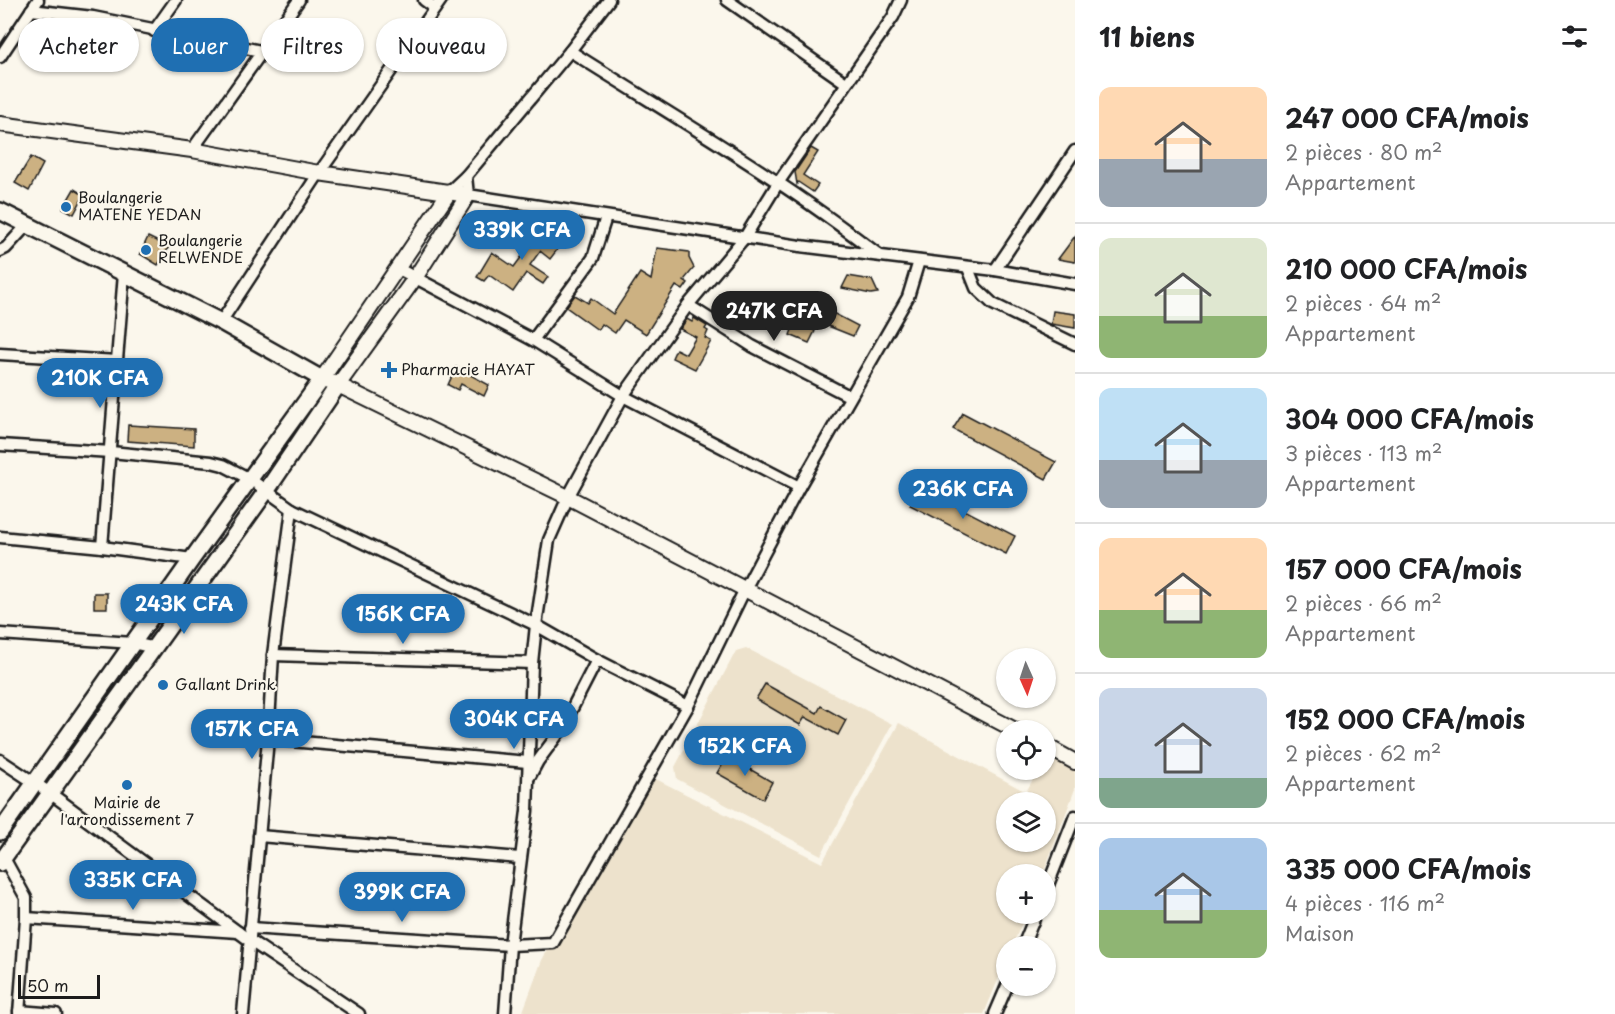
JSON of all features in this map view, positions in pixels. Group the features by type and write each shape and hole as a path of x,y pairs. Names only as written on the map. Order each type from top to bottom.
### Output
{"main road":[{"path":"0,212 221,322 322,379 338,385 267,490 2,860"},
{"path":"0,832 322,379"}],"street":[{"path":"0,57 38,0"},
{"path":"163,18 176,0"},
{"path":"286,18 299,0"},
{"path":"221,322 319,173 438,4 424,0"},
{"path":"322,379 450,191 466,176 570,51 609,0"},
{"path":"727,0 846,83"},
{"path":"505,1014 510,945 527,811 532,663 549,540 568,497 623,396 688,305 745,237 778,183 893,17 901,0"},
{"path":"31,10 93,17 151,30"},
{"path":"192,150 261,51 249,49"},
{"path":"570,51 827,215 879,256"},
{"path":"0,124 192,150 319,173 450,191 800,246 995,270 1075,284"},
{"path":"995,270 1075,151"},
{"path":"466,176 468,195 415,278 338,385 568,497 744,591 996,720"},
{"path":"532,340 588,265 597,248 606,217"},
{"path":"0,251 6,248 27,225"},
{"path":"250,928 510,945 553,943 688,706 744,591 799,487 849,396 908,297 919,261"},
{"path":"397,268 532,340 623,396 799,487"},
{"path":"968,268 976,288 993,304 1075,344"},
{"path":"102,547 124,273"},
{"path":"688,305 752,346 849,396"},
{"path":"0,354 117,361"},
{"path":"0,446 111,452 223,465 250,479 292,509 536,625 597,660 688,706"},
{"path":"243,1014 268,739 273,655 292,509"},
{"path":"0,537 192,559"},
{"path":"0,634 133,643 155,648"},
{"path":"273,655 532,663"},
{"path":"528,778 538,760 561,730 597,660"},
{"path":"268,739 528,762"},
{"path":"1056,752 1075,762"},
{"path":"3,764 50,793 249,940 359,1014"},
{"path":"1056,864 1075,816"},
{"path":"259,836 520,858"},
{"path":"2,860 26,898 19,1012 56,1014"},
{"path":"26,918 238,932"},
{"path":"995,1014 1003,996"}],"shaded area":[{"path":"746,648 892,724 821,855 677,779 675,767 736,651"},
{"path":"899,723 996,776 996,780 1004,780 1026,792 996,792 996,852 1051,852 1047,864 996,864 996,924 1022,924 1016,936 996,936 996,985 984,1014 522,1014 542,960 646,774 822,863"},
{"path":"1056,760 1075,770 1075,789 1056,839 1056,792 1026,792 1033,780 1056,780"}],"building":[{"path":"811,148 818,152 803,175 818,185 813,192 798,182 797,184 795,172"},
{"path":"31,157 43,164 29,191 15,183"},
{"path":"74,189 84,195 74,214 63,208"},
{"path":"538,230 554,232 553,237 561,238 560,246 550,259 540,251 530,265 548,277 543,284 526,273 513,292 489,275 484,281 477,277 492,252 514,267 528,248 522,243 532,231 537,236"},
{"path":"1075,236 1075,262 1058,259 1067,247"},
{"path":"148,237 169,247 158,265 140,254"},
{"path":"657,248 689,252 694,268 684,280 688,283 683,290 676,286 646,334 624,320 615,333 602,324 598,330 566,307 575,295 588,303 591,298 613,314 640,273 651,280"},
{"path":"848,276 872,280 878,293 871,294 842,288"},
{"path":"829,311 858,326 853,336 823,324"},
{"path":"1053,311 1075,314 1075,328 1051,324"},
{"path":"694,318 707,326 705,329 708,331 705,338 711,341 695,369 672,358 676,349 686,354 696,337 680,329 687,319 692,322"},
{"path":"790,319 815,331 809,343 790,335 792,330 786,328"},
{"path":"456,367 489,385 484,396 461,384 458,390 448,385"},
{"path":"963,413 1056,462 1046,479 953,429"},
{"path":"128,425 194,429 194,446 127,441"},
{"path":"920,487 1015,536 1006,554 910,505"},
{"path":"94,593 107,593 107,608 94,608"},
{"path":"765,684 817,713 821,706 846,720 838,735 805,717 800,725 756,699"},
{"path":"727,756 772,782 763,799 717,773"}],"place":[{"name":"Boulangerie MATENE YEDAN","path":"66,207"},
{"name":"Boulangerie RELWENDE","path":"146,250"},
{"name":"Pharmacie HAYAT","path":"389,370"},
{"name":"Gallant Drink","path":"163,685"},
{"name":"Mairie de l'arrondissement 7","path":"127,785"}]}
